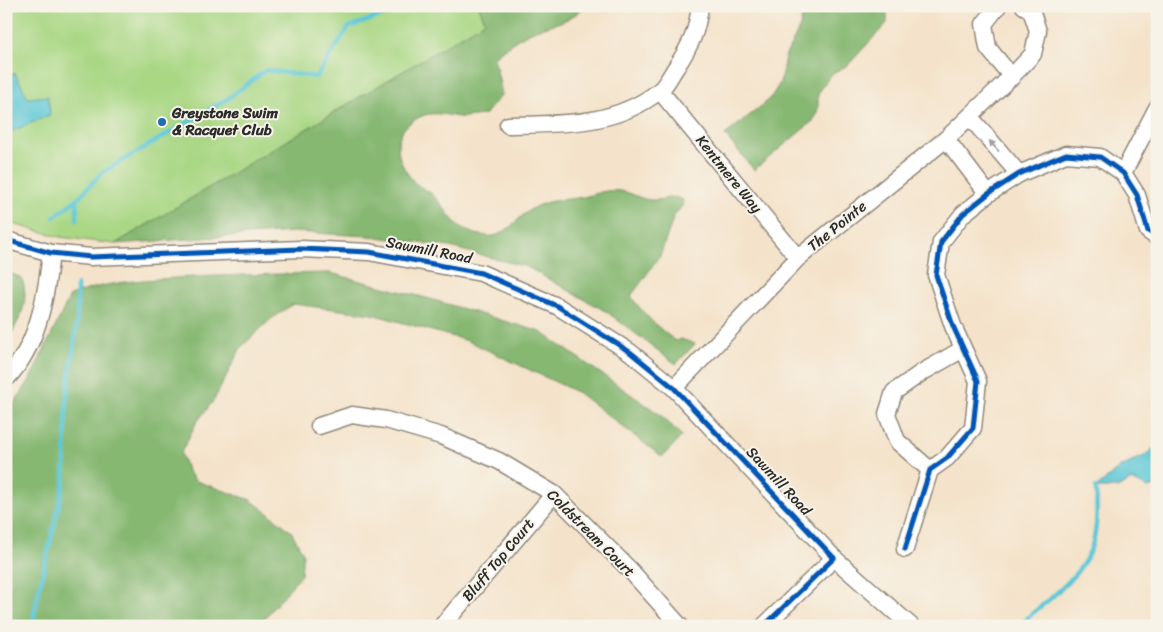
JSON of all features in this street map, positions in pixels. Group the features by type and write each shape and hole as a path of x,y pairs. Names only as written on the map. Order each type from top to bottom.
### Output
{"street":[{"path":"508,125 571,125 602,119 628,109 660,91 697,30 700,6"},
{"path":"998,6 984,24 988,48 1012,77"},
{"name":"The Pointe","path":"674,388 798,258 946,139 1034,54 1038,31 1031,10 1024,6"},
{"name":"Kentmere Way","path":"660,91 798,258"},
{"path":"1123,173 1157,108"},
{"path":"970,117 1019,174"},
{"path":"946,139 988,194"},
{"path":"905,549 930,470 947,458 973,428 978,380 953,326 936,275 941,242 963,214 988,194 1019,174 1066,154 1100,157 1123,173 1137,195 1148,231 1157,237"},
{"name":"Sawmill Road","path":"6,240 51,253 91,256 302,249 350,251 416,260 481,273 557,306 630,352 674,388 834,558 911,626"},
{"path":"6,379 15,370 41,318 51,253"},
{"path":"930,470 897,441 887,414 894,392 920,373 963,349"},
{"name":"Coldstream Court","path":"319,426 352,414 386,420 441,436 499,460 554,494 630,570 680,626"},
{"name":"Bluff Top Court","path":"442,626 554,494"},
{"path":"764,626 834,558"}],"green space":[{"name":"Greystone Swim & Racquet Club","path":"6,6 479,6 485,22 115,244 60,237 6,222"},
{"path":"479,6 585,6 568,19 525,35 494,57 502,94 485,115 461,117 429,114 413,121 400,136 398,145 402,165 416,184 429,191 459,226 475,234 486,236 493,236 505,231 527,212 539,205 584,197 605,191 625,192 650,200 672,197 683,200 682,206 674,216 660,256 631,296 657,326 676,341 681,339 695,344 676,364 607,312 527,267 450,247 369,236 293,232 115,244 485,22"},
{"path":"807,6 887,6 887,23 848,65 831,74 818,94 818,109 814,120 754,170 725,135 770,99 780,83 785,57 800,27 803,10"},
{"path":"6,272 22,278 25,295 19,319 6,342"},
{"path":"330,273 430,299 541,332 662,416 682,436 662,457 579,393 468,341 372,314 293,304 271,319 241,347 214,400 196,423 181,453 188,472 196,481 251,500 291,531 303,553 301,575 258,626 6,626 6,415 28,383 70,296 95,288 135,281 214,276"}],"water":[{"path":"15,73 28,98 48,96 50,115 6,134 6,77"},
{"path":"1157,446 1157,485 1148,488 1132,480 1117,488 1096,488 1119,468 1144,456"}],"waterway":[{"path":"77,219 77,199 103,172 227,99 266,70 316,77 349,27 410,6"},
{"path":"54,217 77,199"},
{"path":"6,279 10,277"},
{"path":"32,626 64,483 67,396 77,322 77,285"},
{"path":"1021,626 1031,614 1066,584 1085,561 1094,537 1097,507 1096,488"}],"cycle path":[{"path":"905,549 930,470 947,458 973,428 978,381 953,326 936,275 941,242 963,214 988,194 1019,174 1066,154 1100,157 1123,173 1137,195 1148,231 1157,237"},
{"path":"6,240 51,253 91,257 301,249 369,252 481,273 557,306 630,352 674,388 834,558 764,626"}],"place":[{"name":"Greystone Swim & Racquet Club","path":"162,122"}]}
